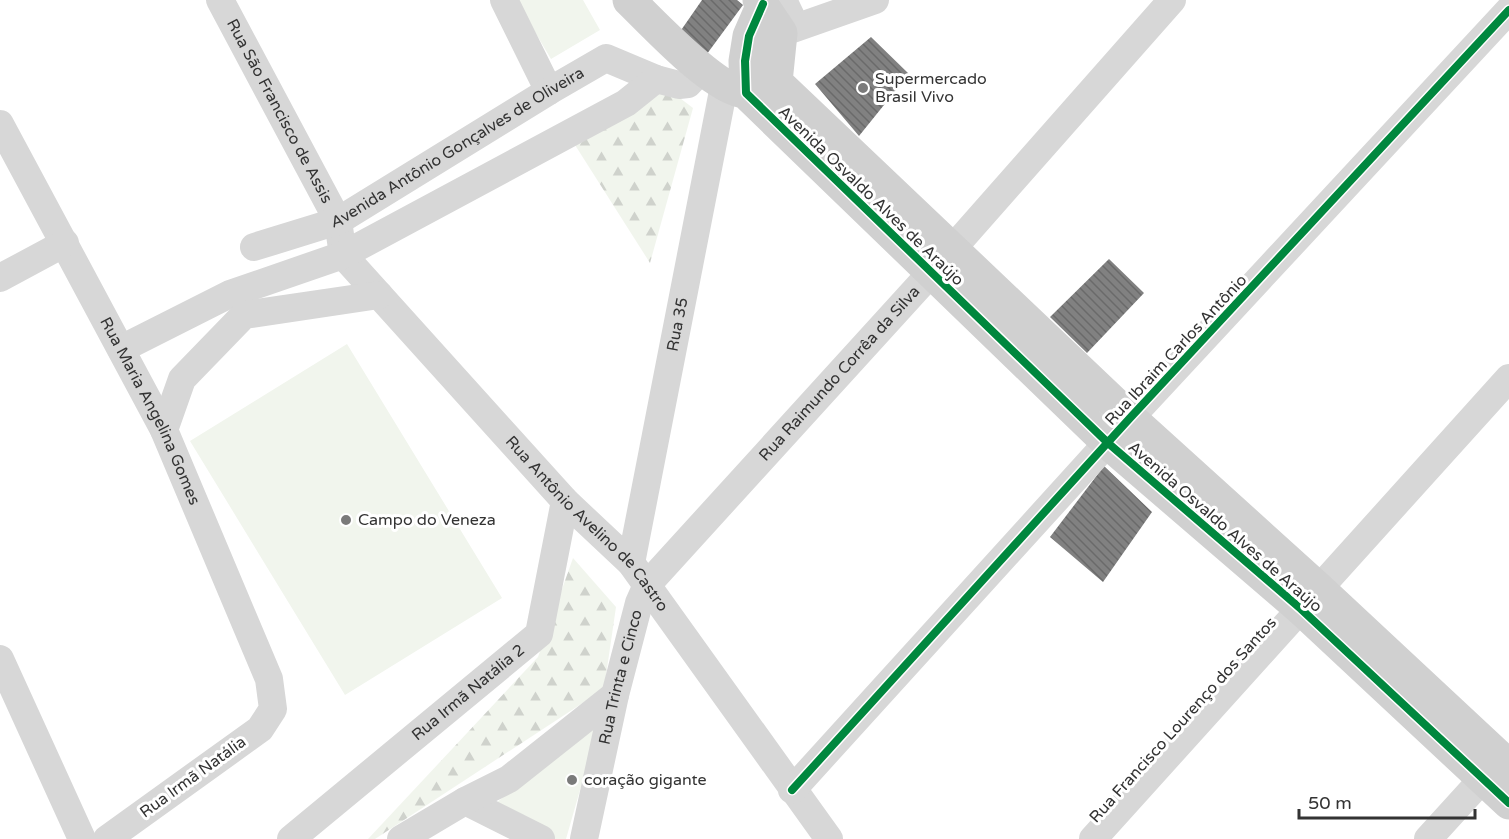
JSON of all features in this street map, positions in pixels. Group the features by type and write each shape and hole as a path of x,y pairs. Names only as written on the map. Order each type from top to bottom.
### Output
{"street":[{"name":"Rua São Francisco de Assis","path":"220,0 338,221"},
{"path":"504,0 549,91"},
{"name":"Avenida Osvaldo Alves de Araújo","path":"629,0 652,23 1130,418 1310,599"},
{"path":"789,30 875,0"},
{"name":"Rua Raimundo Corrêa da Silva","path":"639,574 941,261 1172,0"},
{"path":"121,349 230,294 343,255 626,104 656,79 679,85 776,82 789,30 768,1 749,36 745,61 724,82"},
{"name":"Rua Ibraim Carlos Antônio","path":"792,790 1130,418 1509,10"},
{"name":"Avenida Antônio Gonçalves de Oliveira","path":"254,247 338,221 606,58 656,79"},
{"name":"Rua 35","path":"639,574 724,82"},
{"name":"Avenida Osvaldo Alves de Araújo","path":"776,82 1108,443 1310,599 1500,763 1509,803"},
{"name":"Rua Maria Angelina Gomes","path":"0,124 164,430 269,679 273,709"},
{"path":"338,221 343,255"},
{"path":"0,278 65,243"},
{"name":"Rua Antônio Avelino de Castro","path":"343,255 565,501 639,574 829,839"},
{"path":"164,430 182,379 244,315 379,295"},
{"name":"Rua Francisco Lourenço dos Santos","path":"1093,839 1509,378"},
{"name":"Rua Irmã Natália 2","path":"291,839 539,634 565,501"},
{"name":"Rua Trinta e Cinco","path":"584,839 615,695 639,603 639,574"},
{"path":"0,659 82,839"},
{"path":"401,839 465,801 509,779 615,695"},
{"name":"Rua Irmã Natália","path":"107,839 260,729 273,709"},
{"path":"1428,839 1500,763"},
{"path":"465,801 541,839"}],"green space":[{"path":"516,0 583,0 600,30 551,59"},
{"path":"668,89 693,108 650,263 575,145"},
{"name":"Campo do Veneza","path":"347,344 502,598 345,695 190,441"},
{"path":"573,558 616,607 604,689 375,839 368,839 538,657"},
{"path":"600,720 566,839 551,839 496,803"}],"building":[{"path":"702,0 737,0 743,5 701,62 677,36"},
{"path":"871,37 909,74 859,136 815,84"},
{"path":"1109,259 1144,293 1087,353 1050,317"},
{"path":"1104,466 1152,512 1103,582 1050,537"}],"cycle path":[{"path":"763,4 749,36 745,61 746,93 1108,443 1301,609 1509,803"},
{"path":"792,790 1130,418 1509,10"}],"place":[{"name":"Supermercado Brasil Vivo","path":"863,88"},
{"name":"Campo do Veneza","path":"346,520"},
{"name":"coração gigante","path":"572,780"}]}
